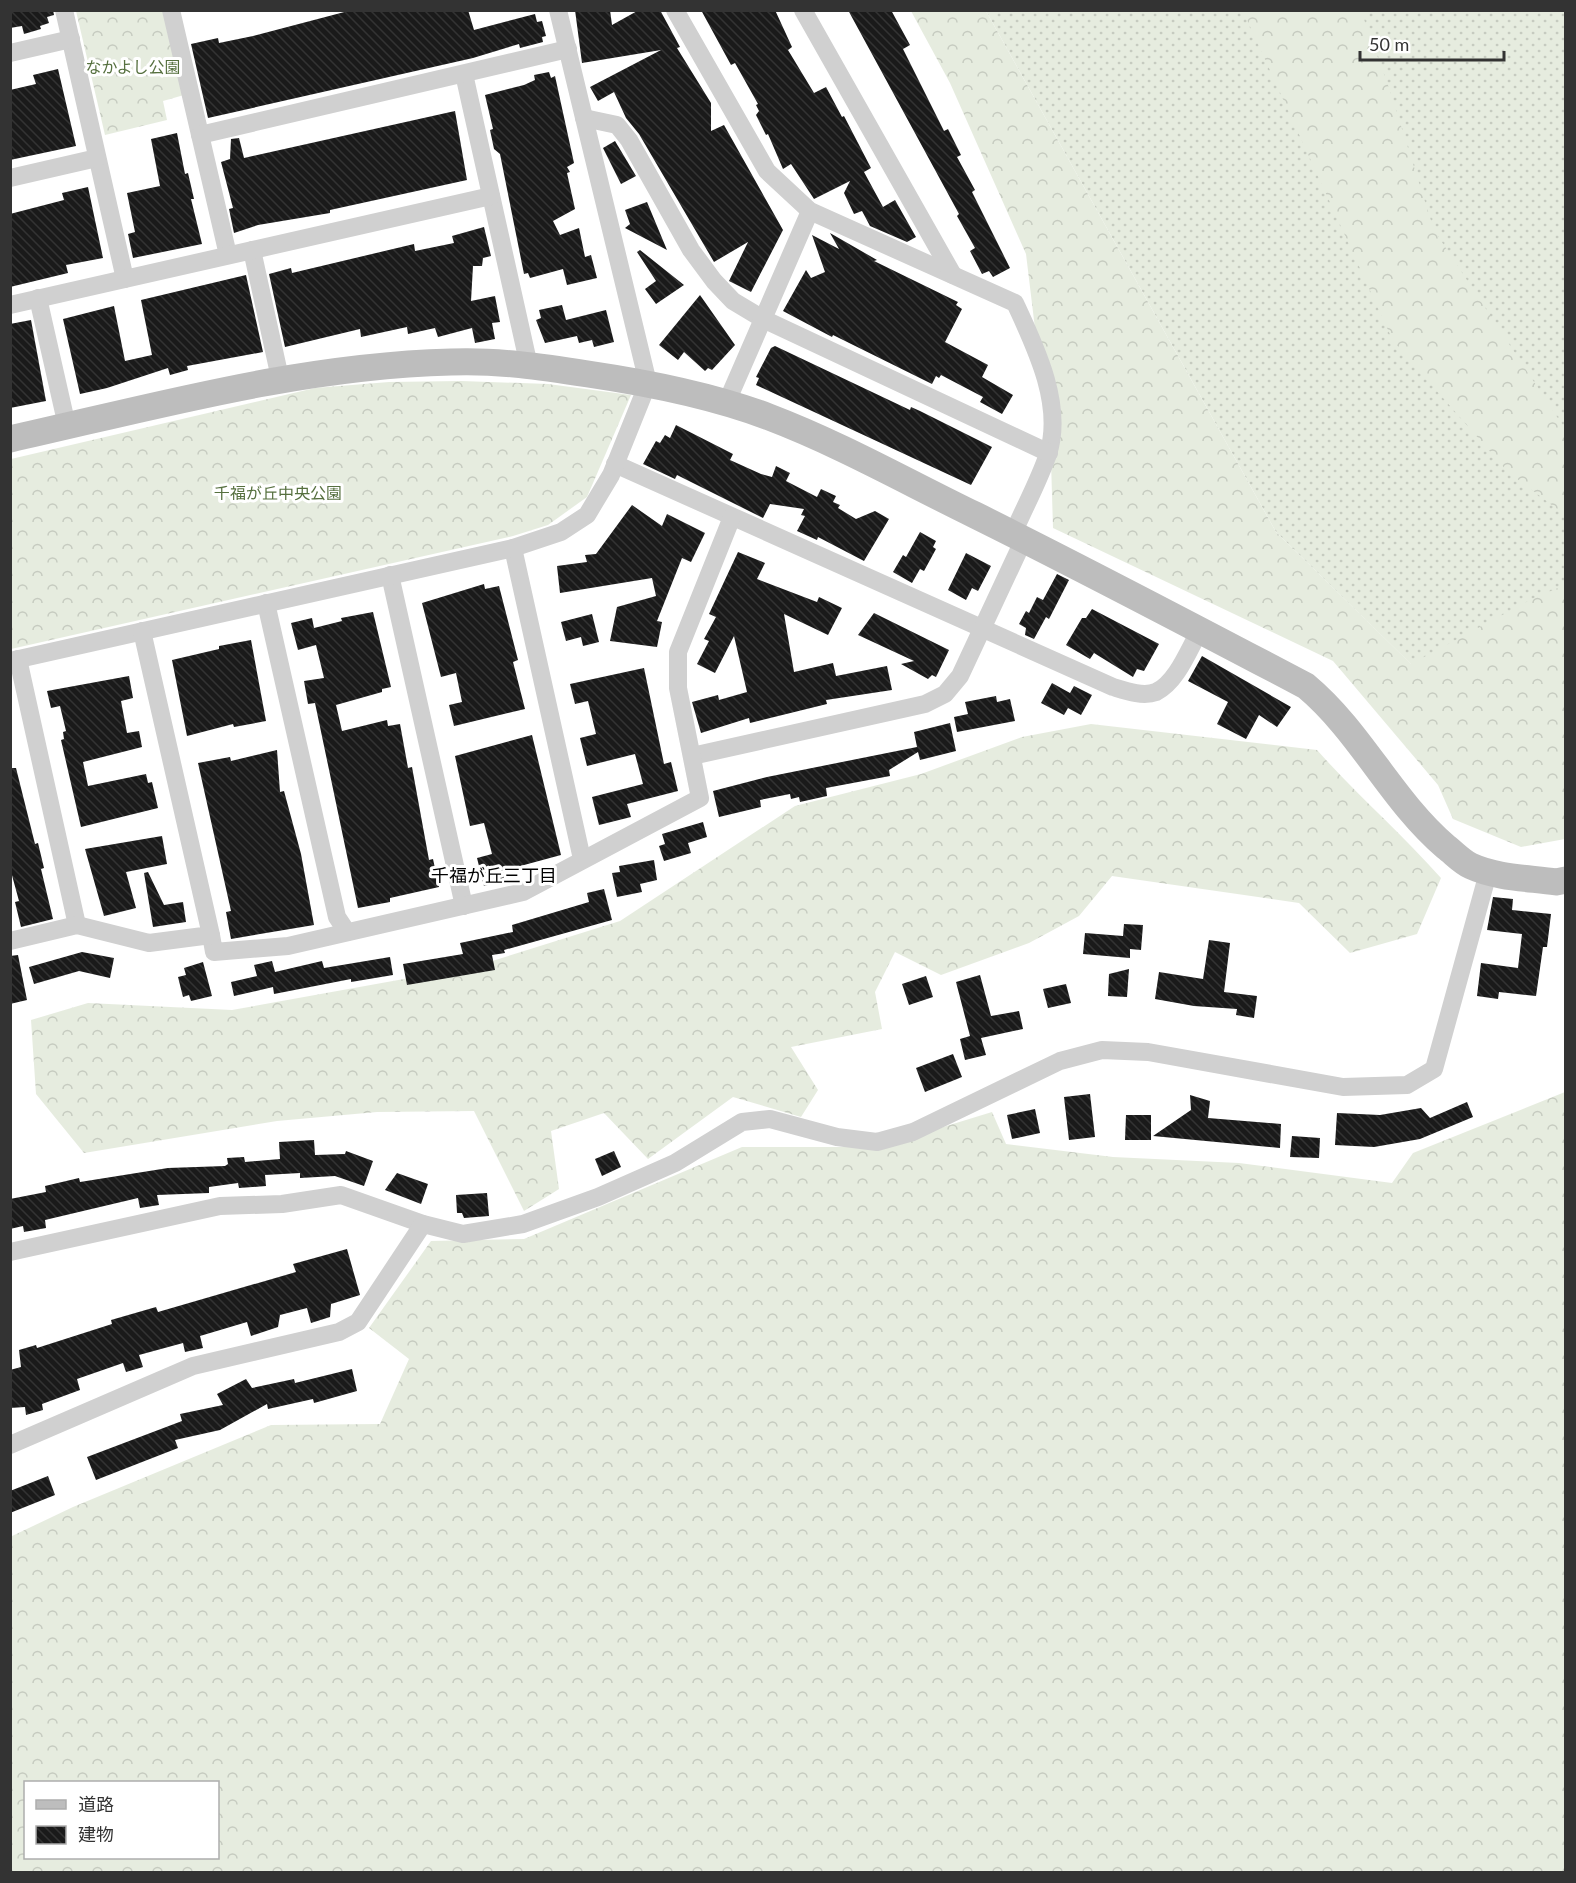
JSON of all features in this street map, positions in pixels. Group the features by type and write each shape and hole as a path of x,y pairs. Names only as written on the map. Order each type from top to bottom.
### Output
{"street":[{"path":"64,10 125,279"},
{"path":"77,925 14,660 513,548 561,532 587,514 615,464 648,383 558,10"},
{"path":"675,10 767,171 810,211 1015,303 1032,340 1044,377 1052,429 1049,453 982,629 960,676 945,694 925,704 692,756"},
{"path":"803,10 952,275"},
{"path":"178,12 200,135 228,255"},
{"path":"10,53 71,39"},
{"path":"200,135 568,49"},
{"path":"464,74 529,366"},
{"path":"584,118 617,125 629,140 691,250 733,302 763,319 1049,453"},
{"path":"10,178 97,158"},
{"path":"10,305 491,196"},
{"path":"726,404 810,211"},
{"path":"252,250 280,378"},
{"path":"38,298 67,426"},
{"path":"10,439 280,378 379,365 455,362 529,366 648,383 726,404 769,417 1018,537 1306,686 1330,706 1405,807 1426,829 1468,865 1488,873 1556,882 1566,880"},
{"path":"615,464 1113,687 1137,693 1155,692 1170,681 1200,630"},
{"path":"142,631 214,952 288,946 523,892 700,798 678,688 678,652 732,517"},
{"path":"513,548 582,859"},
{"path":"390,575 464,906"},
{"path":"266,603 337,917 347,932"},
{"path":"10,1252 220,1206 282,1204 341,1195 423,1224 463,1234 523,1224 597,1197 675,1163 742,1122 770,1119 837,1137 877,1142 913,1132 1060,1061 1102,1050 1148,1052 1343,1087 1407,1084 1434,1069 1488,873"},
{"path":"10,940 77,925 149,943 211,935"},
{"path":"10,1444 193,1366 339,1332 358,1322 423,1224"}],"green space":[{"name":"なかよし公園","path":"76,11 164,11 184,95 163,101 167,120 105,135"},
{"path":"911,11 986,11 1276,532 1411,664 1534,598 1565,585 1565,839 1521,847 1453,819 1438,785 1333,661 1053,528 1051,461 1026,254 950,83"},
{"path":"986,11 1565,11 1565,774 1519,770 1276,532"},
{"path":"1243,11 1361,11 1389,88 1434,230 1565,429 1565,515 1508,472 1393,341"},
{"name":"千福が丘中央公園","path":"461,381 548,384 631,395 587,497 548,525 513,536 11,649 11,459 315,388 389,382"},
{"path":"1091,724 1317,750 1441,878 1417,934 1350,953 1299,903 1112,876 1079,916 1029,943 941,975 895,952 875,992 882,1029 791,1047 818,1090 801,1117 733,1097 648,1159 604,1113 551,1131 559,1189 524,1211 474,1111 377,1112 277,1121 84,1153 36,1094 31,1020 88,1003 232,1010 476,966 620,921 795,806 921,774 1022,737"},
{"path":"1565,1092 1565,1872 11,1872 10,1537 73,1507 271,1425 380,1424 409,1359 369,1328 431,1241 524,1239 742,1147 878,1147 992,1112 1006,1144 1113,1157 1239,1163 1392,1183 1413,1153"}],"building":[{"path":"10,10 53,10 54,15 47,17 49,23 40,26 41,29 24,34 22,26 10,28"},
{"path":"352,10 468,10 474,30 535,14 537,22 542,21 546,36 542,37 543,42 520,48 519,44 473,58 208,118 191,44 218,38 219,43 253,36"},
{"path":"575,10 610,10 612,25 639,10 660,10 680,47 677,48 711,103 711,131 724,125 783,230 751,292 729,281 748,242 714,262 639,134 626,118 614,92 598,101 590,87 661,50 582,63"},
{"path":"701,10 775,10 792,47 788,50 814,93 826,87 842,117 844,116 871,168 864,172 883,207 895,200 916,237 907,242 870,226 862,211 854,214 844,193 850,181 814,199 791,164 783,169 768,134 766,135 756,115 759,111 756,105 758,104 735,63 731,65"},
{"path":"848,10 891,10 910,45 903,49 944,131 948,129 961,155 957,157 975,190 972,192 1010,268 993,277 989,271 982,274 970,251 975,248 957,216 959,214"},
{"path":"58,69 76,146 10,160 10,90 36,84 33,75"},
{"path":"549,72 551,78 555,76 574,163 567,167 570,172 567,173 575,209 553,221 560,235 579,228 585,257 591,255 597,278 567,285 563,269 530,278 528,273 524,274 500,154 494,149 490,130 493,129 485,95 524,85 535,80 534,75"},
{"path":"455,111 467,180 330,210 330,213 258,225 234,233 229,209 233,208 221,162 230,159 231,139 239,138 244,158"},
{"path":"177,133 185,174 188,173 194,199 191,199 202,244 133,258 128,234 135,232 127,193 160,186 151,139"},
{"path":"615,141 636,176 621,184 603,148"},
{"path":"88,187 103,258 66,265 68,273 10,287 10,214 64,200 62,193"},
{"path":"647,202 667,250 625,228 630,224 625,210"},
{"path":"484,227 491,256 483,258 482,266 473,266 471,301 495,296 500,322 492,323 495,339 475,343 472,328 438,337 435,328 408,334 407,327 361,337 360,329 285,347 269,274 291,268 292,273 414,244 415,251 454,243 452,236"},
{"path":"830,233 877,260 874,261 958,302 956,305 962,309 945,342 988,365 982,377 1013,395 1002,414 980,402 983,397 941,375 939,378 936,376 932,384 783,311 806,270 811,278 825,272 812,235 839,249"},
{"path":"640,250 684,285 656,304 645,289 656,281 637,252"},
{"path":"246,275 263,352 187,366 188,370 170,375 168,368 107,388 80,394 63,319 114,306 125,361 152,355 141,300"},
{"path":"700,295 735,345 712,370 708,368 705,371 684,352 678,360 659,345"},
{"path":"562,305 566,320 606,310 614,342 594,347 592,340 579,343 577,336 545,343 536,320 541,318 539,310"},
{"path":"31,320 46,401 10,408 10,324"},
{"path":"775,346 910,410 911,407 920,411 992,447 971,485 756,385 759,378 756,377 771,348"},
{"path":"676,425 733,454 730,460 761,474 772,477 776,466 790,473 786,481 817,497 821,489 836,496 833,502 840,505 838,508 856,519 875,511 889,519 864,561 818,537 817,540 797,531 805,516 801,515 804,509 770,504 763,518 677,475 675,479 643,464 656,441 660,443 665,435 670,438"},
{"path":"632,505 662,526 667,514 705,533 691,562 682,558 657,621 662,622 657,647 610,641 617,607 656,596 652,578 560,593 557,566 587,562 585,555 596,554"},
{"path":"920,532 936,541 933,547 936,549 924,571 920,569 912,583 893,572 903,555 906,557"},
{"path":"738,552 765,563 757,579 817,602 819,597 842,608 828,635 784,614 794,672 833,663 836,676 887,666 892,690 826,700 827,704 750,723 749,718 701,733 692,702 718,695 719,700 747,692 734,636 715,673 697,664 709,641 704,639 716,617 709,614"},
{"path":"966,553 991,566 978,591 972,588 966,600 948,590"},
{"path":"1057,574 1069,580 1049,619 1046,617 1034,639 1025,635 1026,628 1019,624 1026,611 1029,613 1037,597 1043,600"},
{"path":"484,584 485,589 499,586 518,660 513,662 525,709 454,726 449,705 462,702 456,673 441,677 422,603"},
{"path":"1092,609 1159,644 1144,671 1137,669 1133,677 1094,653 1090,659 1066,645 1082,618 1086,618"},
{"path":"373,612 391,687 382,689 382,692 336,705 342,731 387,720 388,726 400,724 408,768 412,767 429,860 433,859 439,887 390,898 390,902 358,908 315,703 308,704 304,681 324,678 316,645 298,650 291,623 312,618 314,628 342,621 341,618"},
{"path":"874,613 949,650 936,677 932,675 928,679 901,664 914,661 858,635"},
{"path":"592,614 599,642 583,646 581,637 566,641 561,622"},
{"path":"251,640 266,721 234,727 233,724 187,736 172,660 219,649 219,646"},
{"path":"1202,656 1291,707 1277,727 1259,715 1246,739 1217,724 1228,702 1188,681"},
{"path":"644,668 664,764 671,762 678,791 627,804 631,817 599,825 592,797 643,784 635,754 587,766 580,738 596,734 588,701 575,704 570,684"},
{"path":"129,676 133,698 121,701 127,733 139,731 142,747 83,762 88,786 146,774 148,783 152,782 158,808 81,827 61,740 64,739 63,732 66,731 60,706 51,708 47,691"},
{"path":"1052,683 1070,693 1074,686 1092,695 1081,715 1068,708 1064,715 1041,703"},
{"path":"996,696 997,702 1010,699 1015,721 957,732 954,717 968,714 965,702"},
{"path":"950,723 956,751 920,760 918,752 889,770 890,776 826,788 827,796 800,802 799,797 791,799 790,794 760,800 761,807 719,817 713,791 767,777 917,747 914,732"},
{"path":"532,735 561,855 513,868 515,878 484,886 477,858 492,854 484,823 470,826 455,756"},
{"path":"277,750 280,792 284,791 301,854 314,925 231,939 226,912 231,911 198,763 230,757 231,761"},
{"path":"10,768 16,768 35,844 38,843 44,868 41,869 53,919 21,927 15,902 19,901 10,868"},
{"path":"703,822 707,837 688,843 691,853 664,861 659,846 665,844 662,834"},
{"path":"162,836 167,864 126,872 136,908 104,916 85,849"},
{"path":"654,860 657,880 640,884 642,892 617,897 612,873 620,872 619,866"},
{"path":"148,872 164,905 183,902 186,922 153,927 144,873"},
{"path":"604,889 612,920 492,955 495,970 407,985 403,964 463,954 460,943 513,932 512,925 589,902 587,893"},
{"path":"1493,897 1513,899 1512,910 1551,914 1547,947 1543,947 1536,996 1499,992 1498,999 1477,996 1481,963 1518,968 1522,934 1487,930"},
{"path":"1124,924 1143,925 1141,950 1130,949 1130,958 1083,954 1085,933 1123,936"},
{"path":"1209,940 1230,943 1224,992 1257,996 1254,1018 1236,1015 1237,1009 1194,1006 1155,999 1159,972 1203,979"},
{"path":"82,952 114,958 110,978 79,971 34,984 29,967"},
{"path":"18,955 27,1000 10,1004 10,956"},
{"path":"390,957 393,975 351,982 351,979 274,994 273,987 234,996 231,982 257,976 254,965 272,961 275,972 322,961 324,968"},
{"path":"203,962 212,996 191,1001 189,995 183,997 178,977 186,975 184,968"},
{"path":"1129,969 1127,997 1108,996 1109,974"},
{"path":"980,975 991,1016 1019,1011 1023,1029 981,1038 986,1055 965,1060 960,1039 970,1036 956,982"},
{"path":"926,976 933,997 909,1005 902,984"},
{"path":"1066,984 1071,1003 1048,1008 1043,989"},
{"path":"953,1054 962,1077 925,1092 916,1068"},
{"path":"1090,1094 1095,1137 1069,1140 1064,1097"},
{"path":"1190,1095 1210,1101 1208,1118 1281,1124 1280,1148 1153,1136 1191,1110"},
{"path":"1467,1102 1473,1117 1420,1139 1374,1147 1335,1145 1337,1113 1380,1115 1421,1108 1430,1118"},
{"path":"1035,1109 1040,1133 1012,1139 1007,1115"},
{"path":"1126,1115 1151,1115 1151,1140 1125,1140"},
{"path":"1292,1136 1320,1138 1319,1158 1290,1157"},
{"path":"314,1140 315,1155 345,1154 346,1151 373,1161 364,1186 335,1176 300,1178 300,1173 265,1175 266,1186 239,1188 238,1183 209,1187 209,1193 157,1195 159,1205 140,1208 138,1198 45,1220 46,1228 24,1232 23,1226 10,1229 10,1199 46,1192 45,1186 79,1178 80,1182 168,1168 225,1166 228,1164 227,1158 244,1157 245,1162 280,1159 279,1142"},
{"path":"614,1151 621,1167 602,1176 595,1159"},
{"path":"397,1173 428,1184 421,1204 385,1190"},
{"path":"487,1193 489,1216 464,1218 462,1213 457,1213 456,1195"},
{"path":"347,1249 360,1295 331,1304 330,1317 311,1323 307,1308 280,1315 278,1327 251,1336 247,1322 200,1336 203,1348 185,1352 183,1343 139,1355 143,1367 126,1372 123,1363 77,1379 80,1390 42,1404 43,1410 26,1415 25,1407 10,1408 10,1370 21,1367 19,1350 36,1345 37,1348 112,1324 111,1320 156,1307 158,1312 296,1272 293,1264"},
{"path":"352,1369 357,1391 314,1403 313,1399 268,1409 267,1404 220,1430 175,1440 178,1448 96,1480 87,1457 182,1421 180,1414 223,1405 217,1394 246,1379 252,1388 294,1379 295,1383"},
{"path":"48,1476 55,1495 10,1513 10,1491"}],"district":[{"name":"千福が丘三丁目","path":"494,875"}]}
